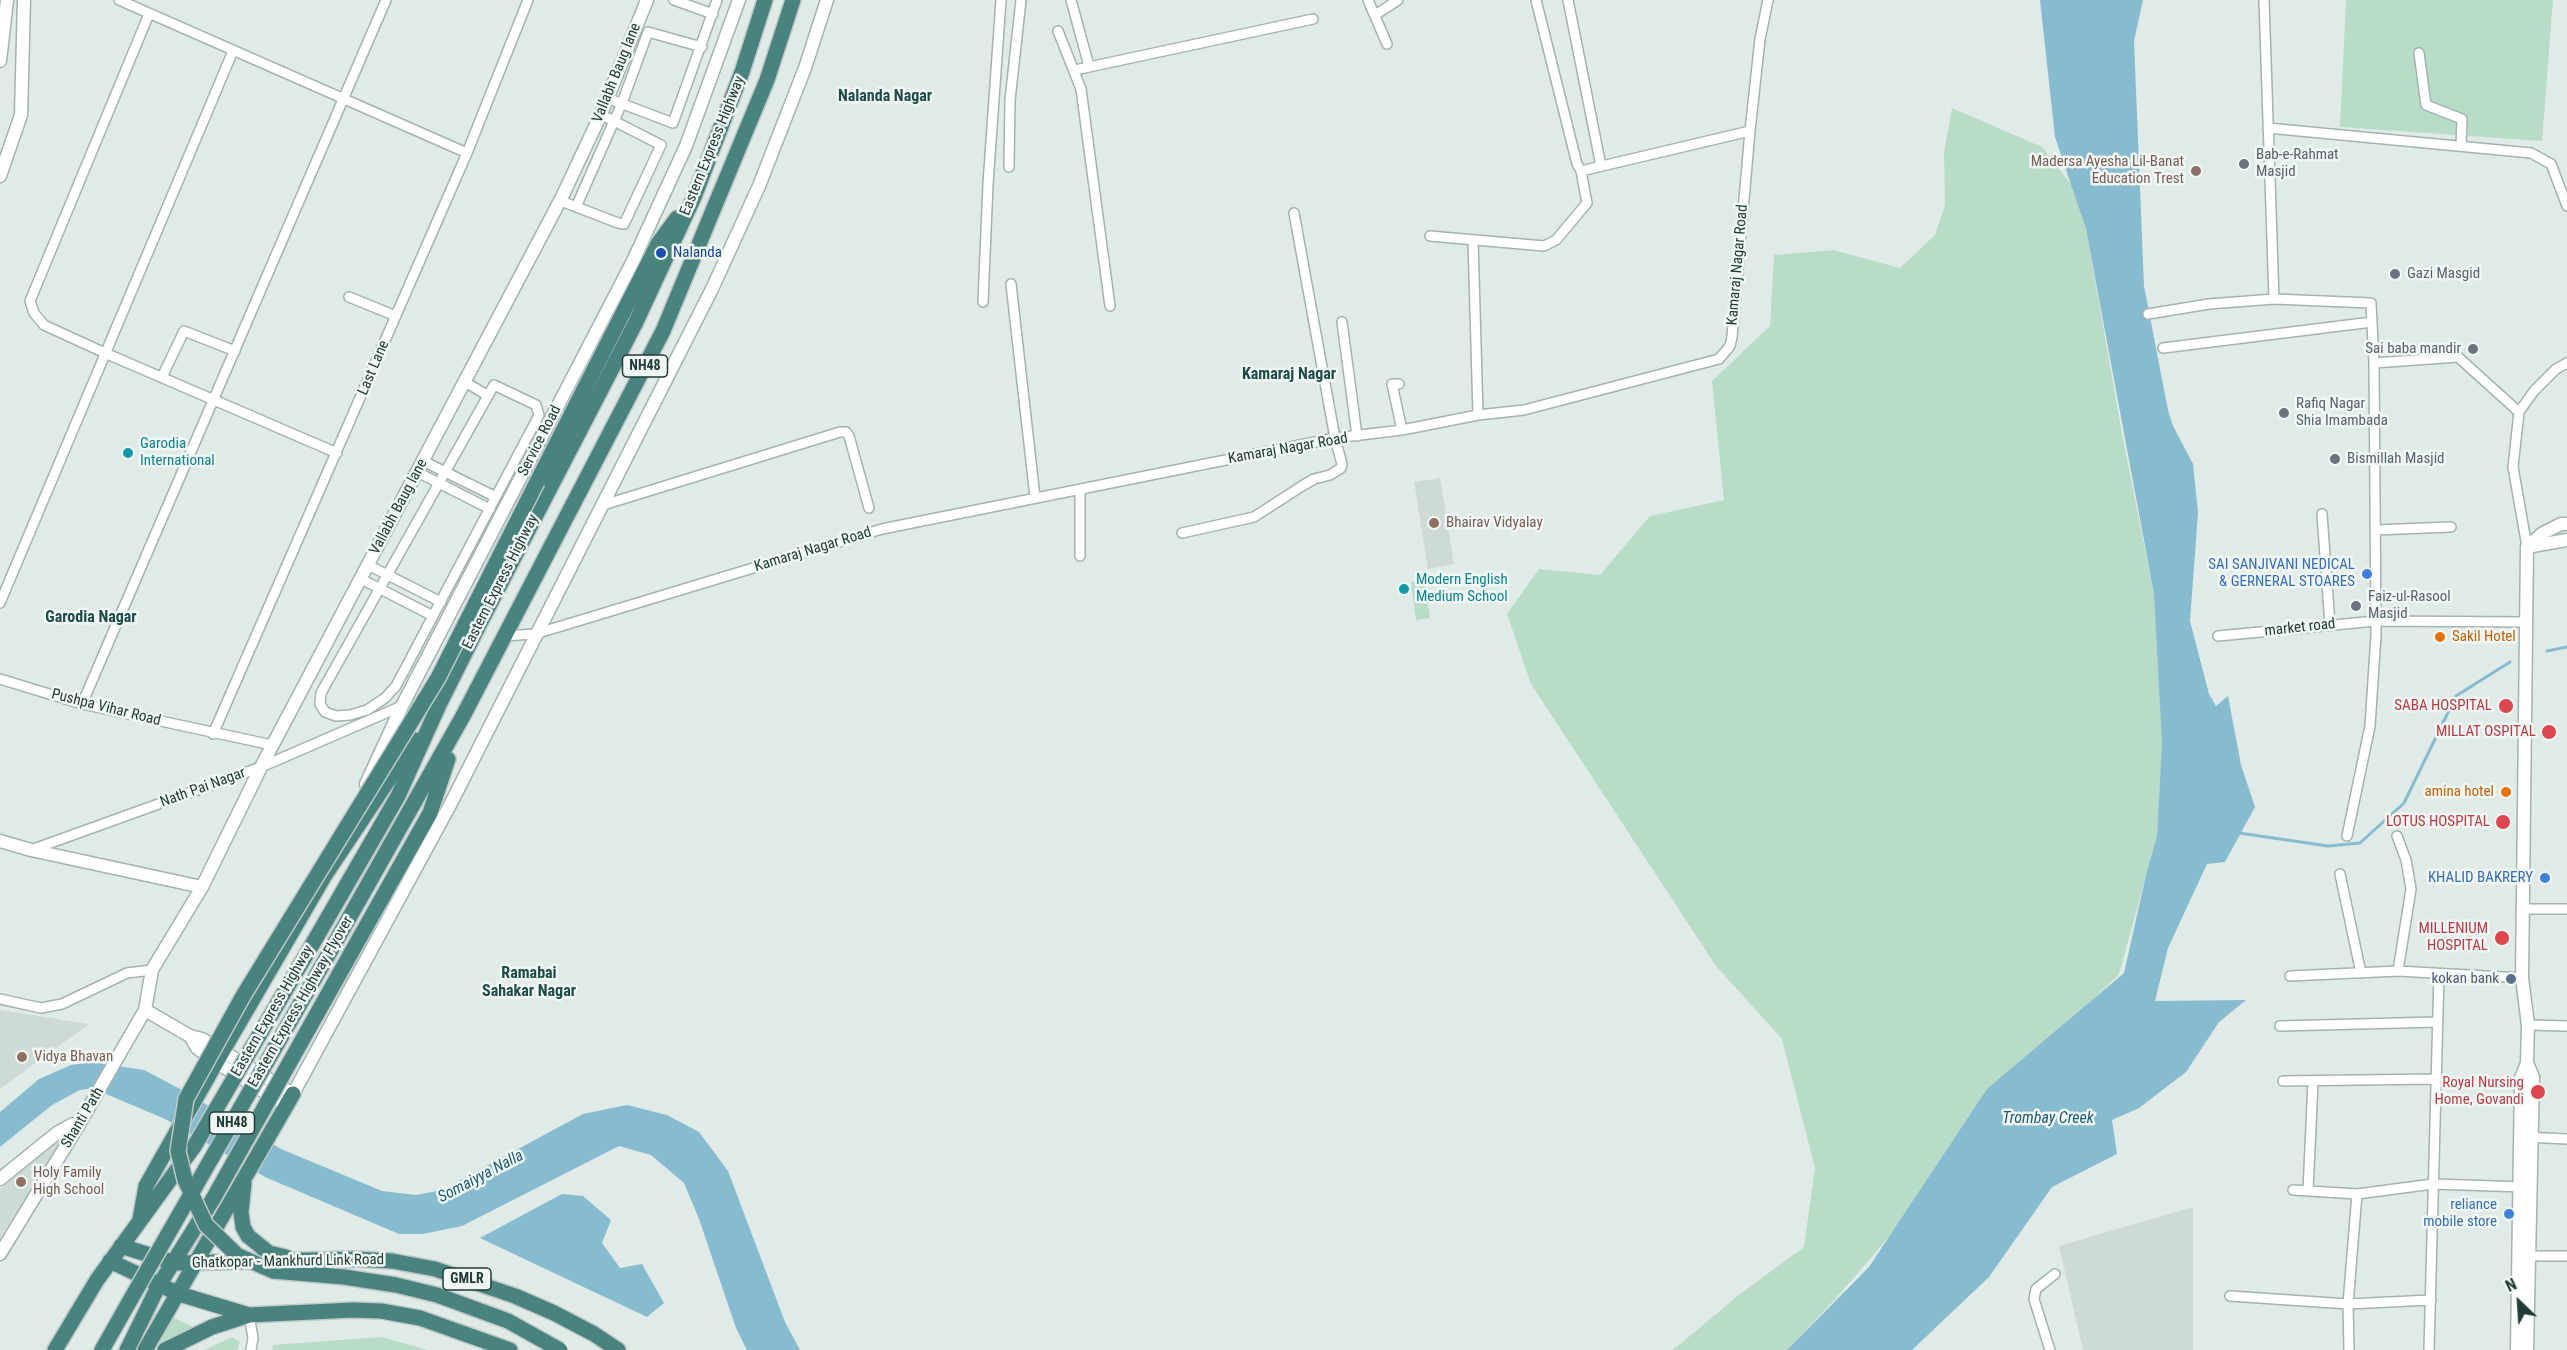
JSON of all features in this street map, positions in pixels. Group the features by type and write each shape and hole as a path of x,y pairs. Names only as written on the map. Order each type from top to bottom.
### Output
{"highway":[{"name":"Eastern Express Highway","path":"463,716 663,331 767,80 793,0"},
{"name":"Eastern Express Highway","path":"140,1219 195,1145 398,796 439,705 635,324 694,197 742,72 761,5"},
{"path":"560,1350 508,1321 437,1295 396,1285 344,1277 273,1271 237,1255 207,1226 184,1180 178,1152 186,1099 243,996 438,678 658,244 694,197"},
{"path":"140,1219 146,1186 302,914 325,875 439,705"},
{"path":"127,1350 159,1286 213,1199 430,813 463,716"},
{"name":"Eastern Express Highway Flyover","path":"102,1350 463,716"},
{"path":"302,914 355,870"},
{"path":"145,1350 290,1100"},
{"path":"244,1180 241,1212 243,1227 248,1236 269,1253 302,1261"},
{"name":"NH48","path":"55,1350 110,1261 140,1219"},
{"name":"Ghatkopar - Mankhurd Link Road","path":"121,1246 175,1263 355,1259 392,1261 435,1269 495,1289 554,1313 594,1334 618,1350"},
{"path":"110,1261 179,1294 249,1315"},
{"path":"115,1350 132,1297"},
{"path":"165,1350 212,1327 249,1315 353,1310 381,1311 420,1318 510,1350"}],"street":[{"path":"0,61 8,0"},
{"path":"0,177 21,116 24,0"},
{"path":"120,0 467,153"},
{"path":"82,704 386,0"},
{"name":"Last Lane","path":"213,734 467,153 528,0"},
{"name":"Vallabh Baug lane","path":"145,1010 152,970 202,887 261,767 561,201 601,114 647,0"},
{"path":"674,0 713,14"},
{"path":"607,98 673,123 717,0"},
{"name":"Service Road","path":"325,875 402,706 633,261 686,146 739,0"},
{"path":"145,1010 190,1036 202,1039 219,1058 290,1100 449,807 712,289 759,186 805,68 827,0"},
{"path":"983,302 988,184 1001,0"},
{"path":"1009,166 1010,100 1021,0"},
{"path":"1071,0 1089,66"},
{"path":"1368,0 1387,44"},
{"path":"1375,15 1398,0"},
{"path":"1430,236 1538,247 1551,244 1587,203 1581,171 1577,164 1536,0"},
{"path":"1568,0 1601,166"},
{"name":"Kamaraj Nagar Road","path":"504,636 535,634 882,529 1335,438 1402,430 1478,415 1524,410 1719,358 1726,352 1732,337 1750,131 1760,39 1768,0"},
{"path":"2264,0 2274,299"},
{"path":"149,14 30,301 34,313 44,325 337,453"},
{"path":"1075,70 1313,19"},
{"path":"1058,31 1081,89 1110,306"},
{"path":"576,207 622,104 648,32 702,47"},
{"path":"0,603 233,51"},
{"path":"2419,53 2426,105 2462,118 2461,146"},
{"path":"561,201 624,224 660,147 659,143 601,114"},
{"path":"2268,128 2531,153 2551,164 2567,206"},
{"path":"1581,171 1750,131"},
{"path":"1182,533 1254,517 1302,486 1337,472 1342,464 1335,438 1294,213"},
{"path":"1473,240 1478,415"},
{"path":"1011,284 1035,497"},
{"path":"349,297 396,316"},
{"path":"2148,314 2209,304 2274,299 2371,303 2374,363 2376,621 2370,726 2347,836"},
{"path":"1341,322 1357,436"},
{"path":"2163,348 2372,322"},
{"path":"162,377 184,331 235,351"},
{"path":"2374,363 2458,357 2519,412"},
{"path":"2517,1350 2523,1256 2526,1137 2533,1077 2526,1063 2528,1025 2523,978 2527,548 2513,467 2519,412 2556,369 2567,363"},
{"path":"465,382 487,395"},
{"path":"1399,384 1392,384 1402,430"},
{"path":"498,385 536,405 539,412 396,686 367,710 336,716 325,712 320,704 321,693 445,472 491,388 498,385"},
{"path":"600,506 846,432 868,508"},
{"path":"420,467 445,472 496,497"},
{"path":"420,467 439,483 489,509"},
{"path":"1080,489 1080,556"},
{"path":"2322,514 2330,625"},
{"path":"2527,548 2543,533 2567,524"},
{"path":"2375,530 2451,527"},
{"path":"2527,548 2567,540"},
{"path":"368,565 441,602"},
{"path":"361,579 433,616"},
{"name":"market road","path":"2218,636 2376,621 2526,622"},
{"path":"316,664 333,673"},
{"name":"Pushpa Vihar Road","path":"0,679 82,704 213,734 273,745"},
{"name":"Nath Pai Nagar","path":"31,850 261,767 402,706"},
{"path":"2397,836 2411,882 2398,971"},
{"path":"0,841 31,850 202,887"},
{"path":"2340,874 2361,973"},
{"path":"2524,909 2567,909"},
{"path":"0,999 41,1008 62,1004 127,974 152,970"},
{"path":"2290,976 2398,971 2523,978"},
{"path":"2429,1350 2439,974"},
{"name":"Shanti Path","path":"0,1254 91,1105 145,1010"},
{"path":"2280,1026 2437,1022"},
{"path":"2528,1025 2567,1026"},
{"path":"2283,1081 2435,1078"},
{"path":"2308,1191 2313,1082"},
{"path":"0,1179 57,1133 74,1124 78,1126"},
{"path":"2526,1137 2567,1139"},
{"path":"2293,1190 2357,1194 2433,1184 2525,1187"},
{"path":"2349,1350 2348,1304 2357,1194"},
{"path":"2523,1256 2567,1256"},
{"path":"2523,1256 2527,1350"},
{"path":"2050,1350 2034,1299 2036,1289 2055,1274"},
{"path":"2230,1296 2348,1304 2431,1300"},
{"path":"249,1315 253,1338 251,1350"}],"shaded area":[{"name":"Bhairav Vidyalay","path":"1440,478 1454,564 1428,569 1414,482"},
{"name":"Vidya Bhavan","path":"0,1010 89,1024 0,1089"},
{"name":"Holy Family High School","path":"60,1137 65,1140 0,1237 0,1189"},
{"path":"2193,1207 2193,1350 2083,1350 2059,1246"}],"green space":[{"path":"2346,0 2553,0 2542,141 2340,127"},
{"path":"1952,108 2042,147 2072,186 2086,229 2122,434 2154,594 2163,730 2157,836 2119,974 1993,1097 1905,1218 1837,1297 1787,1350 1673,1350 1740,1294 1804,1247 1815,1168 1782,1039 1716,966 1531,684 1507,614 1539,569 1600,575 1650,516 1724,500 1712,381 1770,326 1774,255 1833,250 1900,268 1935,235 1945,205 1944,153"},
{"path":"1424,580 1430,618 1416,620 1411,582"},
{"path":"172,1317 194,1327 155,1347"},
{"path":"232,1337 240,1342 237,1350 204,1350"},
{"path":"381,1337 428,1350 272,1350 273,1345"}],"water":[{"name":"Trombay Creek","path":"2040,0 2143,0 2134,41 2144,286 2168,410 2173,426 2193,464 2198,513 2190,621 2209,694 2216,706 2228,696 2241,765 2255,807 2225,862 2207,864 2168,948 2155,1001 2246,1000 2219,1022 2186,1072 2139,1108 2112,1120 2117,1154 2052,1187 1989,1277 1912,1350 1787,1350 1869,1267 1987,1089 2124,973 2157,836 2162,742 2154,594 2086,229 2055,137"},
{"name":"Somaiyya Nalla","path":"91,1062 144,1070 281,1149 382,1191 416,1195 442,1190 583,1114 627,1105 667,1115 699,1132 728,1171 785,1322 800,1350 747,1350 736,1328 699,1219 684,1183 651,1155 619,1146 462,1226 423,1234 399,1234 265,1177 165,1119 92,1088 80,1090 52,1105 0,1147 0,1112 39,1079 71,1065"},
{"path":"562,1194 583,1196 611,1220 602,1243 620,1268 642,1264 664,1303 647,1317 480,1238"}],"waterway":[{"path":"2547,651 2567,647"},
{"path":"2239,833 2328,846 2360,843 2404,803 2456,696 2510,662"}],"place":[{"name":"Bab-e-Rahmat Masjid","path":"2244,164"},
{"name":"Madersa Ayesha Lil-Banat Education Trest","path":"2196,171"},
{"name":"Nalanda","path":"661,253"},
{"name":"Gazi Masgid","path":"2395,274"},
{"name":"Sai baba mandir","path":"2473,349"},
{"name":"Rafiq Nagar Shia Imambada","path":"2284,413"},
{"name":"Garodia International","path":"128,453"},
{"name":"Bismillah Masjid","path":"2335,459"},
{"name":"Bhairav Vidyalay","path":"1434,523"},
{"name":"SAI SANJIVANI NEDICAL & GERNERAL STOARES","path":"2367,574"},
{"name":"Modern English Medium School","path":"1404,589"},
{"name":"Faiz-ul-Rasool Masjid","path":"2356,606"},
{"name":"Sakil Hotel","path":"2440,637"},
{"name":"SABA HOSPITAL","path":"2506,706"},
{"name":"MILLAT OSPITAL","path":"2549,732"},
{"name":"amina hotel","path":"2506,792"},
{"name":"LOTUS HOSPITAL","path":"2503,822"},
{"name":"KHALID BAKRERY","path":"2545,878"},
{"name":"MILLENIUM HOSPITAL","path":"2502,938"},
{"name":"kokan bank","path":"2511,979"},
{"name":"Vidya Bhavan","path":"22,1057"},
{"name":"Royal Nursing Home, Govandi","path":"2538,1092"},
{"name":"Holy Family High School","path":"21,1182"},
{"name":"reliance mobile store","path":"2509,1214"}],"district":[{"name":"Nalanda Nagar","path":"885,97"},
{"name":"Kamaraj Nagar","path":"1289,375"},
{"name":"Garodia Nagar","path":"91,618"},
{"name":"Ramabai Sahakar Nagar","path":"529,983"}]}
